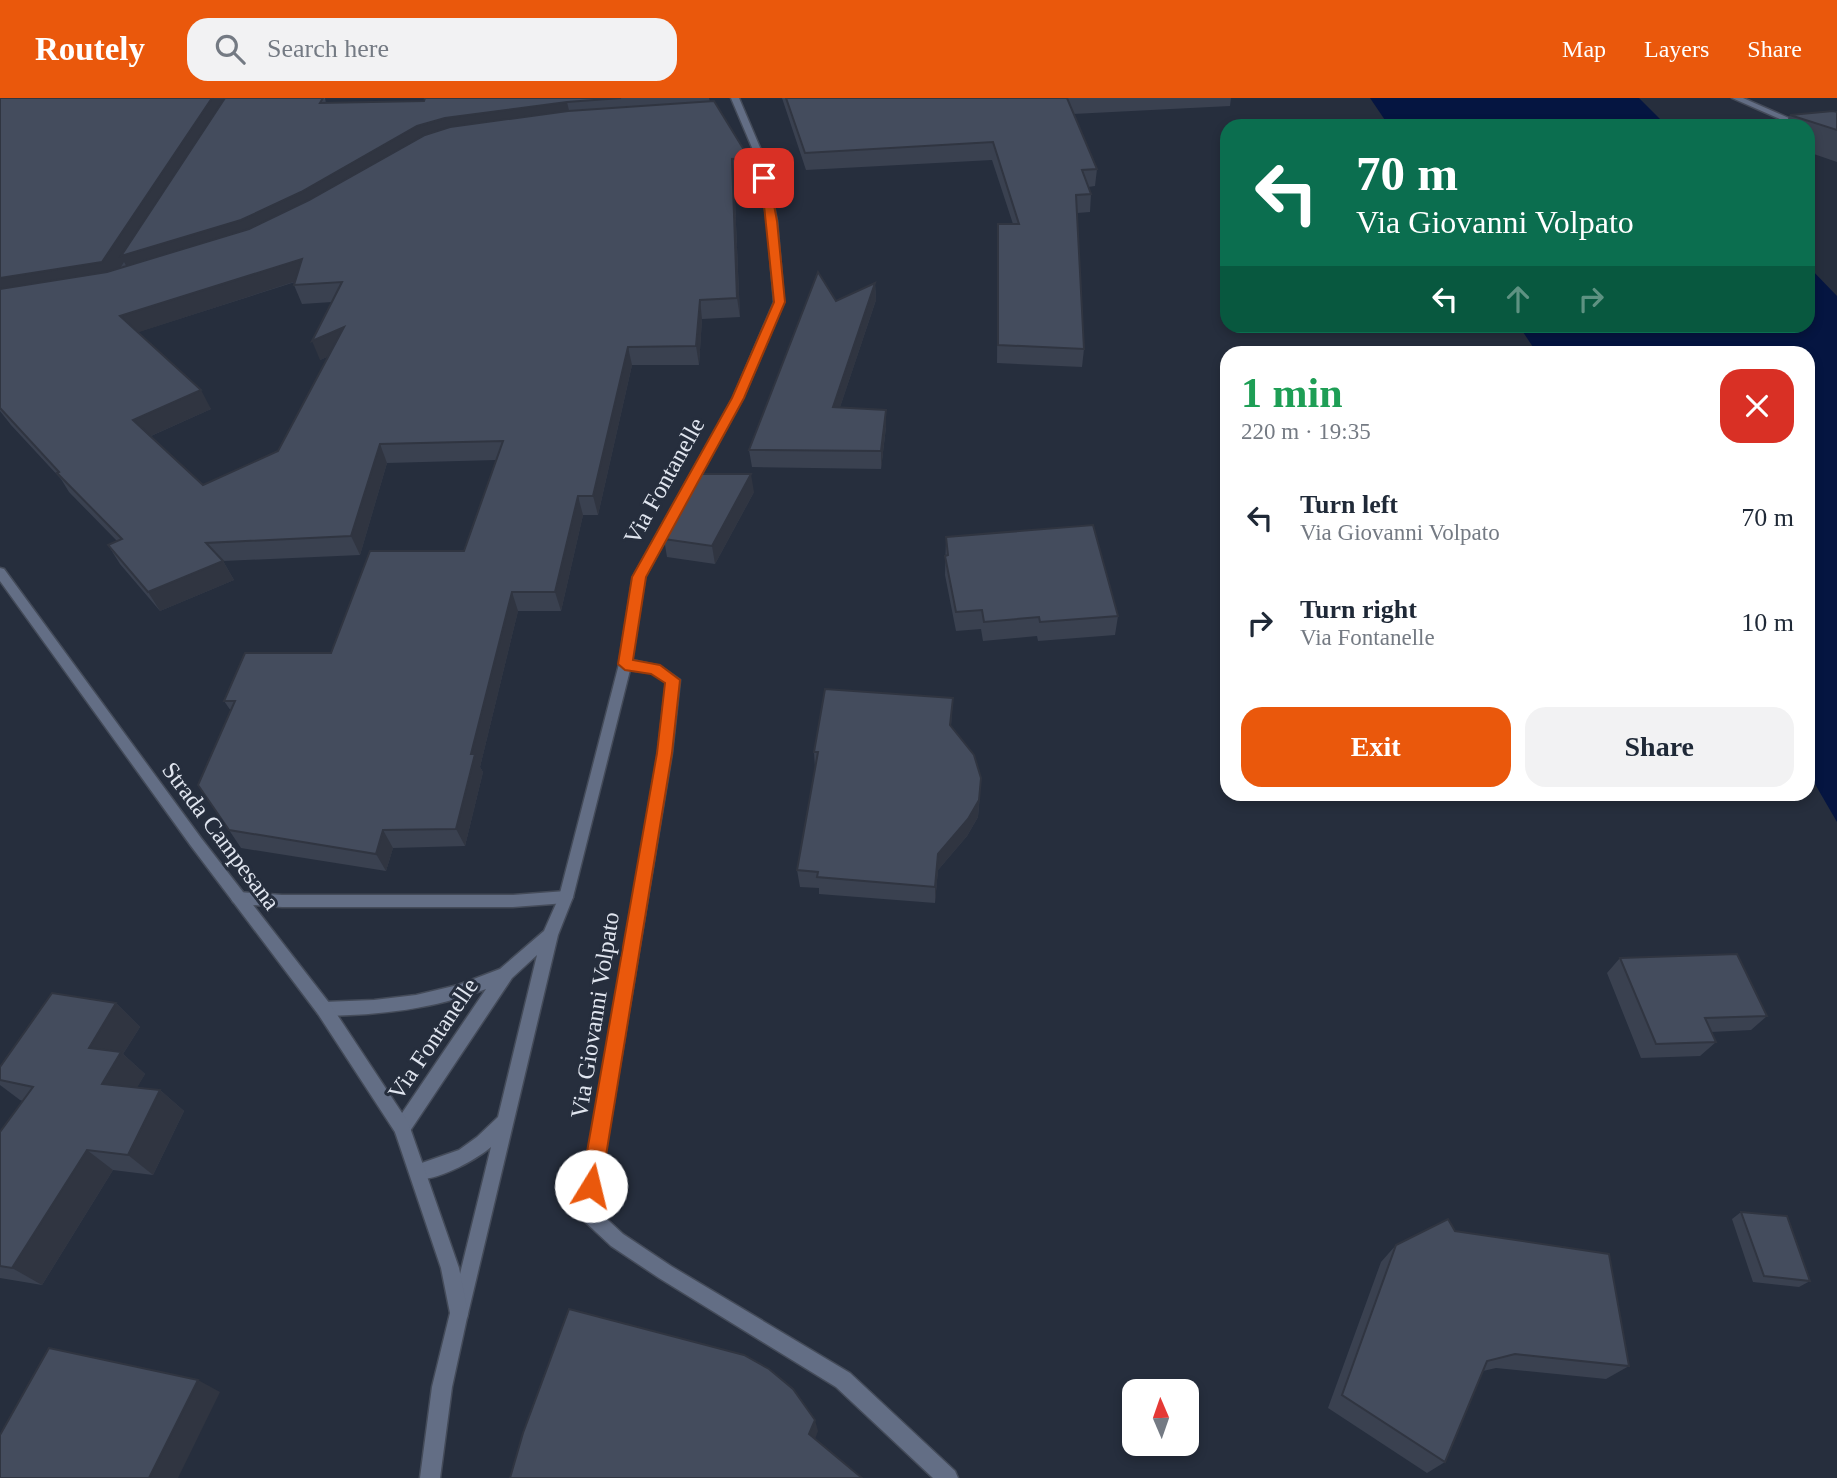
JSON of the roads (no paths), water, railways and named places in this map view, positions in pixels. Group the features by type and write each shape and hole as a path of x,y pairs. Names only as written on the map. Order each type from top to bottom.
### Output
{"street":[{"name":"Via Fontanelle","path":"430,1478 443,1387 459,1313 550,935 566,897 625,664 639,577 738,398 779,302 772,221 760,157 735,98"},
{"path":"1736,98 1787,119"},
{"path":"727,113 741,112"},
{"name":"Strada Campesana","path":"0,572 238,898 324,1009 402,1128"},
{"name":"Via Giovanni Volpato","path":"625,664 655,669 673,680 665,753 587,1212 617,1240 665,1272 843,1380 948,1478"},
{"path":"238,898 282,901 513,901 566,897"},
{"name":"Via Fontanelle","path":"459,1313 450,1268 402,1128 506,973 550,935"},
{"name":"Via Fontanelle","path":"324,1009 374,1009 421,1004 466,991 506,973"},
{"path":"419,1172 461,1160 479,1149 505,1122"}],"water":[{"path":"1370,98 1639,98 1660,119 1384,119"},
{"path":"1815,273 1837,296 1837,822 1815,784 1815,346 1532,346 1524,333 1815,333"}]}
